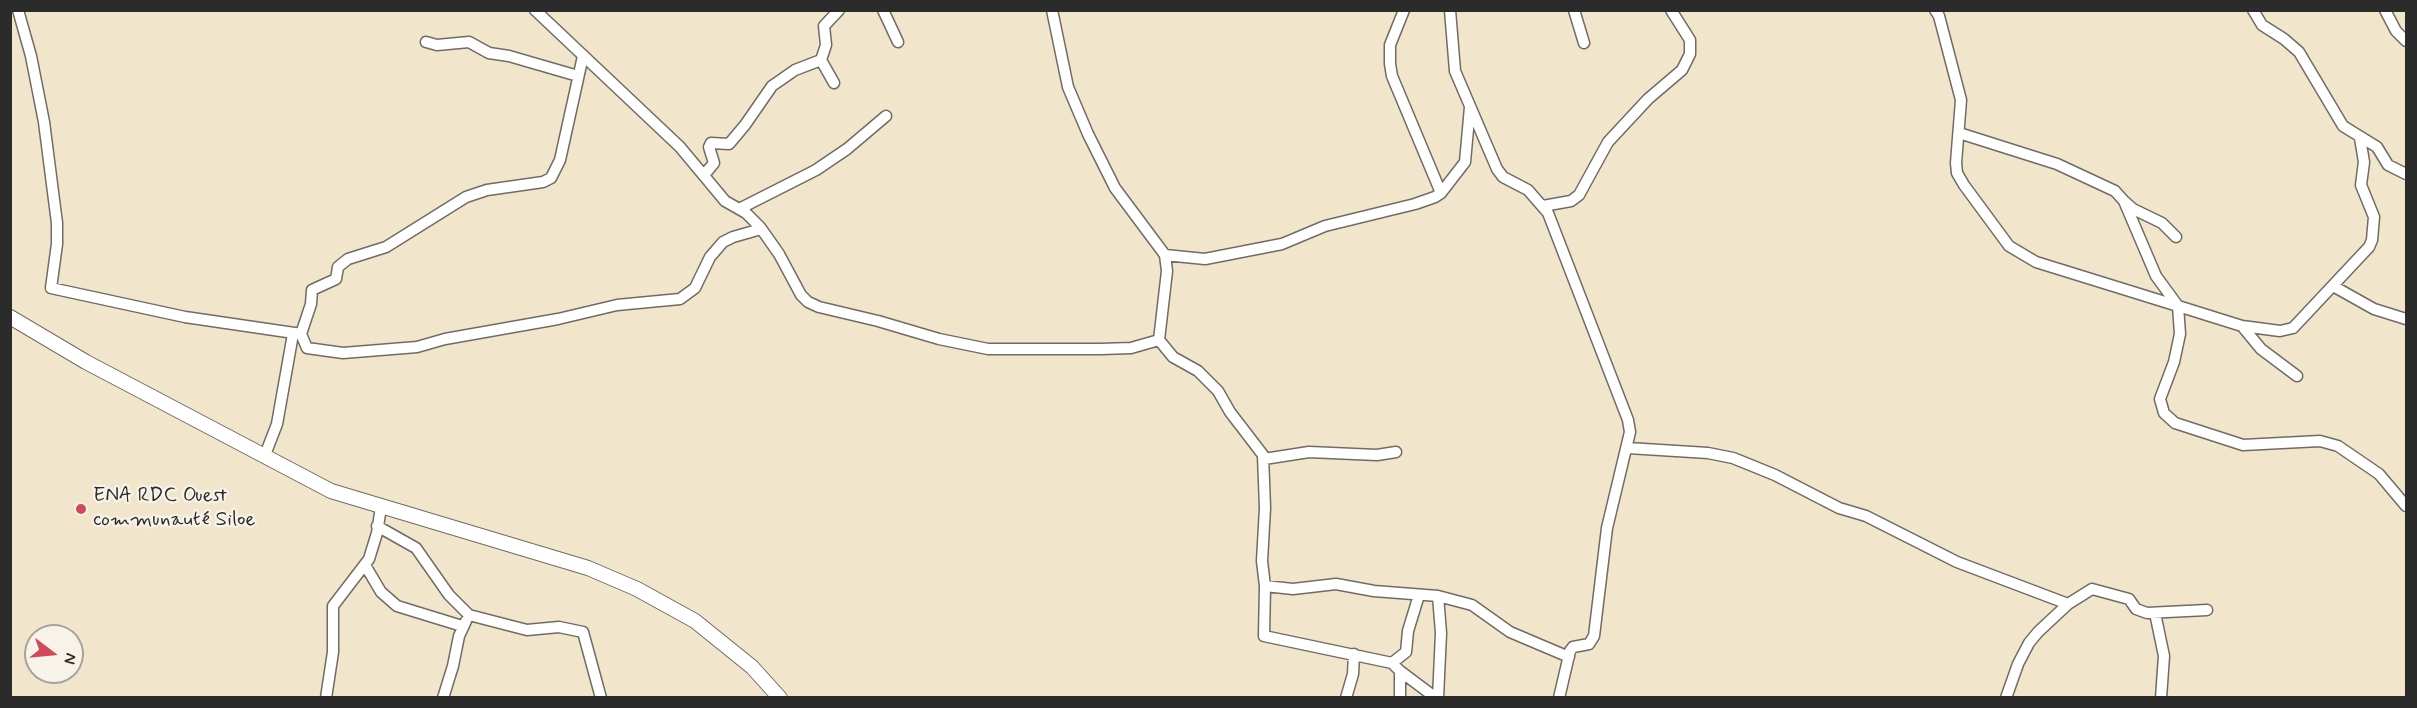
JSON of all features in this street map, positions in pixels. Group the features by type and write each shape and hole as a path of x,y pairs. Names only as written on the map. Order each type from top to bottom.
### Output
{"main road":[{"path":"10,317 86,362 331,491 588,568 637,589 695,621 752,668 780,698"}],"street":[{"path":"18,10 31,56 44,122 57,223 57,244 51,288 185,317 297,334 307,348 342,353 417,347 445,339 558,319 617,305 680,299 695,288 710,257 723,242 743,233 761,229"},
{"path":"535,10 680,147 724,201 739,209 761,229 779,254 801,295 808,302 819,307 878,321 956,344 988,349 1131,348 1158,340"},
{"path":"834,83 821,60 826,45 824,26 839,10"},
{"path":"883,10 898,42"},
{"path":"1052,10 1066,81 1088,134 1115,188 1165,255 1167,271 1158,340 1173,357 1198,371 1218,391 1230,412 1264,459 1265,508 1262,561 1265,586 1263,634 1265,638 1392,663 1437,698"},
{"path":"1404,10 1390,45 1392,76 1441,193"},
{"path":"1449,10 1455,72 1500,173 1528,190 1548,213 1628,420 1630,432 1607,528 1594,636 1589,644 1573,647 1559,698"},
{"path":"1574,10 1584,43"},
{"path":"1543,206 1571,201 1579,195 1608,142 1648,99 1682,70 1690,54 1690,40 1671,10"},
{"path":"1935,10 1939,16 1961,100 1957,173 2009,246 2036,262 2242,326 2280,331 2293,328 2368,247 2372,240 2374,218 2361,185 2364,162 2360,138"},
{"path":"2253,10 2265,27 2281,36 2299,52 2343,126 2378,148 2390,167 2406,174"},
{"path":"2385,10 2396,31 2406,41"},
{"path":"426,42 442,45 468,42 489,53 509,56 578,76"},
{"path":"265,455 278,424 297,334 311,304 312,290 336,279 338,267 348,259 386,247 466,197 488,190 543,182 551,178 560,159 583,56"},
{"path":"704,175 714,162 709,147 711,143 729,144 746,125 772,86 795,70 821,60"},
{"path":"1165,255 1205,259 1282,244 1325,226 1415,204 1441,193 1465,162 1470,103"},
{"path":"739,209 816,170 847,149 886,117"},
{"path":"1959,133 2057,164 2115,191 2133,209 2162,223 2176,237"},
{"path":"2124,201 2156,276 2178,306 2180,334 2174,362 2160,399 2164,413 2175,423 2243,444 2320,441 2338,446 2379,474 2406,506"},
{"path":"2333,286 2374,309 2406,319"},
{"path":"2242,326 2261,348 2297,376"},
{"path":"1628,448 1708,453 1733,458 1775,475 1839,508 1866,516 1957,562 2068,604"},
{"path":"1264,459 1309,452 1377,455 1396,452"},
{"path":"326,698 333,652 333,606 365,565 377,533 381,507"},
{"path":"377,526 416,548 449,595 469,615 527,630 559,627 583,632 601,698"},
{"path":"365,565 381,592 397,606 462,626"},
{"path":"1265,586 1293,589 1336,584 1374,591 1438,596 1472,605 1510,632 1569,657"},
{"path":"2006,698 2015,672 2043,626 2068,604 2092,589 2129,599 2136,609 2155,614 2207,610"},
{"path":"1392,663 1406,652 1408,631 1419,595"},
{"path":"1437,698 1441,633 1438,596"},
{"path":"2155,614 2164,656 2161,698"},
{"path":"443,698 462,626 469,615"},
{"path":"1346,698 1353,674 1354,654"},
{"path":"1400,671 1400,698"}],"place":[{"name":"ENA RDC Ouest communauté Siloe","path":"81,509"}]}
